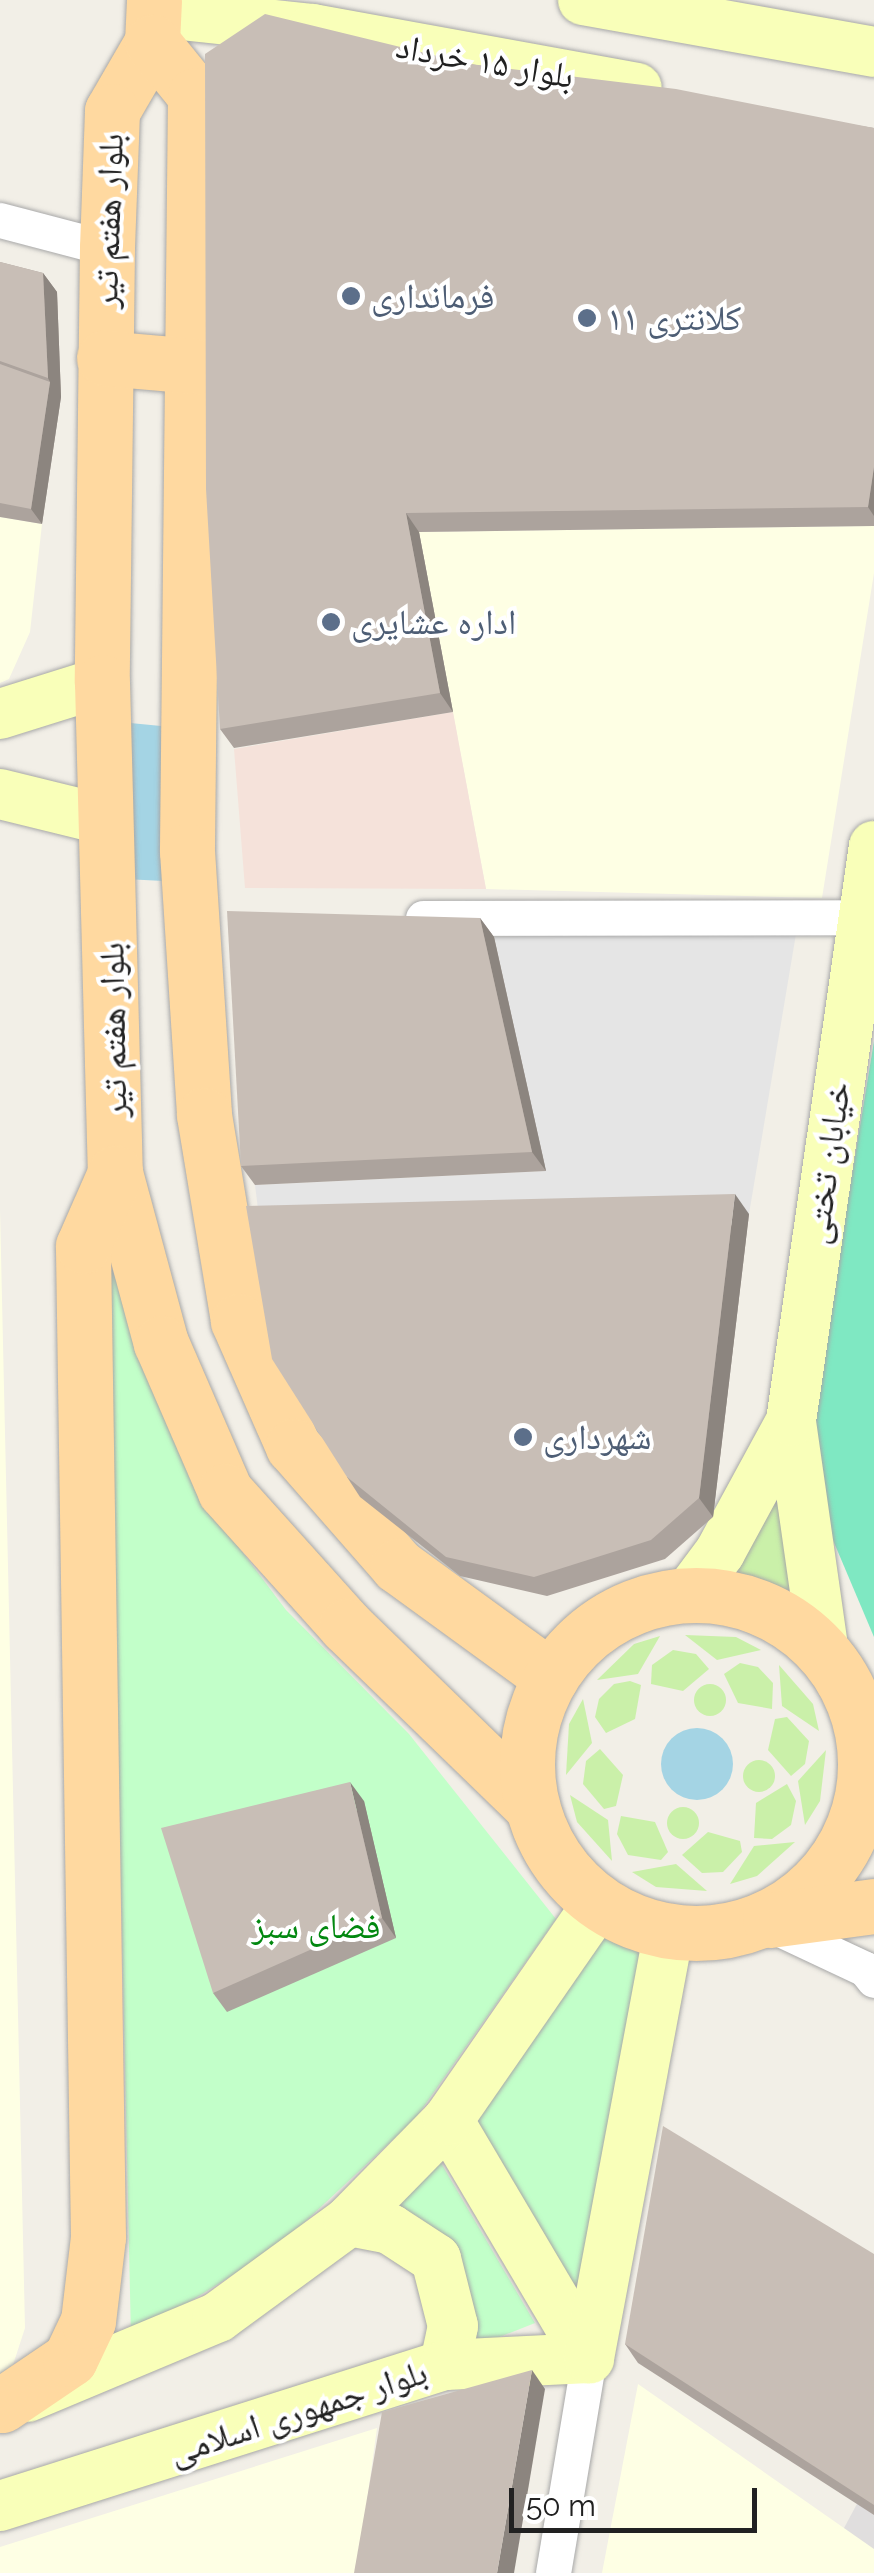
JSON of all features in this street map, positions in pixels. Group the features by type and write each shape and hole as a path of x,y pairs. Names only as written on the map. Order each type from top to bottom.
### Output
{"main road":[{"name":"بلوار هفتم تیر","path":"153,18 112,111 107,248 102,682 114,1173 161,1343 225,1491 346,1626 532,1806"},
{"path":"153,18 195,95 186,762 210,918 204,1114 238,1321 293,1446 398,1566 551,1676"},
{"path":"104,358 194,366"},
{"path":"1,2406 70,2359 88,2321 98,2236 83,1246 114,1173"},
{"path":"762,1921 806,1894 840,1855 860,1807 864,1716 824,1654 785,1621 738,1600 688,1595 652,1600 596,1627 551,1676 533,1718 526,1762 532,1806 569,1876 598,1902 669,1932 726,1931 762,1921 874,1906"}],"street":[{"path":"582,0 657,7 874,52"},
{"name":"بلوار ۱۵ خرداد","path":"153,18 309,14 680,96"},
{"path":"0,220 107,248"},
{"path":"0,714 102,682"},
{"path":"0,794 106,820"},
{"name":"خیابان تختی","path":"791,1421 874,846"},
{"path":"388,918 862,917"},
{"path":"688,1595 720,1552 791,1421"},
{"path":"791,1421 824,1654"},
{"path":"1,2406 93,2374 218,2317 348,2221 448,2120 598,1902"},
{"path":"762,1921 865,1970 874,1980"},
{"path":"553,2573 669,1932"},
{"path":"448,2120 589,2358"},
{"path":"348,2221 390,2229 436,2259 453,2326 444,2365"},
{"name":"بلوار جمهوری اسلامی","path":"0,2506 444,2365 589,2358"}],"shaded area":[{"path":"0,517 42,524 30,632 9,679 0,683"},
{"path":"874,526 874,573 822,898 486,889 419,532"},
{"path":"453,712 486,889 245,888 234,749"},
{"path":"797,928 749,1214 260,1225 255,1185 545,1171 494,937"},
{"path":"0,1209 25,2328 11,2371 0,2374"},
{"path":"638,2384 874,2549 874,2573 602,2573"},
{"path":"377,2428 357,2573 0,2573 0,2547"},
{"path":"874,2472 874,2573 820,2573"}],"green space":[{"path":"874,1041 874,1637 827,1526 811,1424"},
{"name":"فضای سبز","path":"107,1258 216,1517 286,1610 409,1734 556,1919 415,2119 278,2247 131,2338"},
{"path":"788,1438 816,1641 787,1614 739,1593 698,1589"},
{"path":"685,1635 736,1637 761,1650 717,1660"},
{"path":"660,1636 638,1674 597,1680 634,1644"},
{"path":"673,1650 696,1654 709,1669 683,1691 651,1684 652,1665"},
{"path":"740,1663 758,1667 773,1683 772,1709 738,1703 724,1674"},
{"path":"779,1665 813,1704 819,1731 782,1706"},
{"path":"630,1681 641,1685 635,1719 606,1733 595,1717 599,1699 614,1684"},
{"path":"710,1684 721,1689 726,1700 721,1711 710,1716 699,1711 694,1700 699,1689"},
{"path":"583,1699 592,1743 566,1775 569,1724"},
{"path":"787,1717 809,1741 805,1764 791,1776 768,1750 775,1719"},
{"path":"600,1749 623,1775 616,1806 604,1809 583,1784 586,1761"},
{"path":"826,1750 820,1801 805,1825 798,1781"},
{"path":"759,1760 770,1765 775,1776 770,1787 759,1792 748,1787 743,1776 748,1765"},
{"path":"787,1784 796,1801 791,1825 772,1839 754,1838 756,1803"},
{"path":"570,1795 608,1820 612,1861 577,1822"},
{"path":"683,1807 694,1812 699,1823 694,1834 683,1839 672,1834 667,1823 672,1812"},
{"path":"621,1816 655,1822 668,1852 661,1860 628,1855 617,1834"},
{"path":"708,1832 740,1841 742,1852 723,1872 702,1873 682,1855"},
{"path":"795,1842 757,1876 730,1884 754,1846"},
{"path":"676,1864 707,1891 656,1887 632,1872"},
{"path":"609,1925 646,1945 574,2302 457,2125"},
{"path":"441,2163 535,2323 469,2349 447,2249 422,2219 379,2214"}],"water":[{"path":"120,722 161,726 164,881 124,879"},
{"path":"697,1728 722,1739 733,1764 722,1789 697,1800 672,1789 661,1764 672,1739"}],"building":[{"path":"265,14 470,64 676,89 874,128 874,467 868,507 406,513 440,693 220,729 206,489 205,54"},
{"path":"0,262 43,273 48,378 0,361"},
{"path":"0,364 50,382 31,509 0,503"},
{"path":"227,911 480,918 532,1152 241,1166"},
{"name":"شهرداری","path":"735,1194 699,1498 651,1540 534,1577 446,1557 347,1477 272,1359 246,1206"},
{"path":"350,1782 382,1918 213,1993 161,1828"},
{"path":"663,2126 874,2254 874,2505 625,2344"},
{"path":"532,2370 497,2573 354,2573 382,2412"}],"place":[{"name":"فرمانداری","path":"351,296"},
{"name":"کلانتری ۱۱","path":"587,318"},
{"name":"اداره عشایری","path":"331,622"},
{"name":"شهرداری","path":"523,1437"}]}
